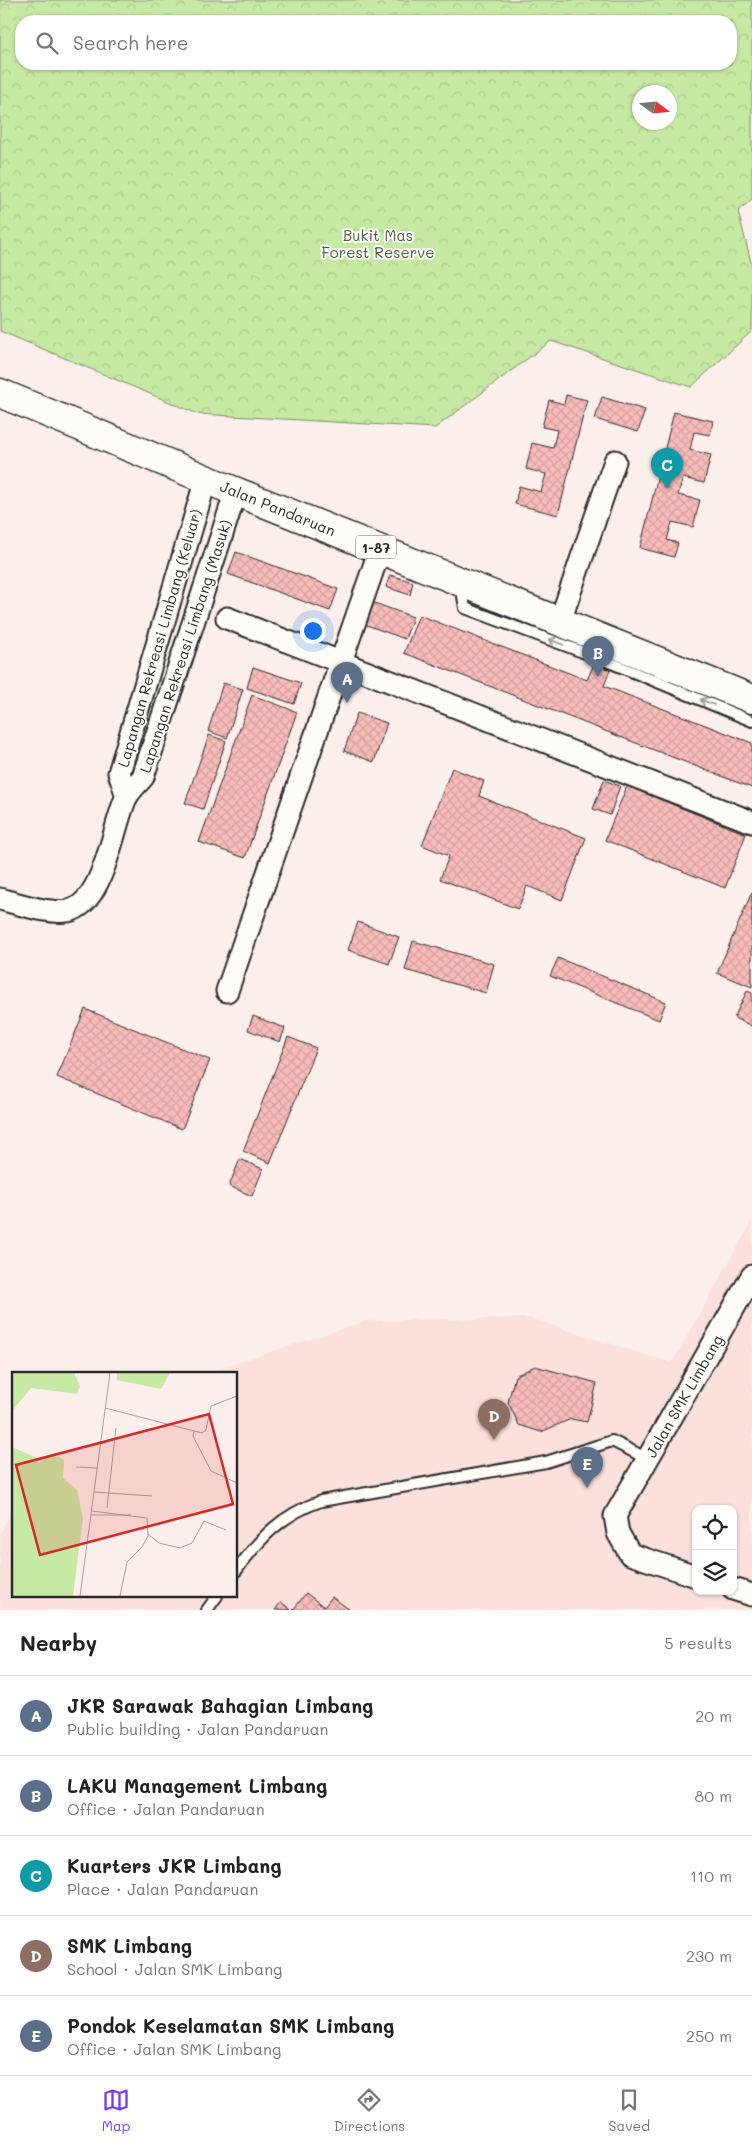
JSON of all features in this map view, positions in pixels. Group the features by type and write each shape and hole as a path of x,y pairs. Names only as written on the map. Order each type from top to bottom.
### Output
{"highway":[{"name":"Jalan Pandaruan","path":"0,394 752,699"}],"street":[{"path":"560,621 615,461"},
{"name":"Lapangan Rekreasi Limbang (Keluar)","path":"127,796 119,773 206,478"},
{"name":"Lapangan Rekreasi Limbang (Masuk)","path":"127,796 143,777 236,491"},
{"path":"227,991 380,549"},
{"path":"227,618 752,822"},
{"path":"0,899 42,910 69,911 84,902 96,885 127,796"},
{"name":"Jalan SMK Limbang","path":"692,1575 630,1554 618,1533 616,1516 752,1276"},
{"path":"737,1590 752,1595"}],"lane":[{"path":"460,581 465,608 604,660 752,721"},
{"path":"238,1569 268,1532 283,1519 301,1508 321,1502 546,1462 612,1441 648,1459"},
{"path":"207,1610 216,1598"}],"shaded area":[{"path":"752,1221 752,1610 0,1610 0,1533 12,1511 12,1598 238,1598 238,1372 208,1372 366,1321 529,1318 672,1363"}],"green space":[{"name":"Bukit Mas Forest Reserve","path":"0,0 752,0 752,199 738,211 752,266 752,331 691,387 551,341 435,428 198,414 0,331"}],"building":[{"path":"566,395 587,400 558,515 515,504 519,486 541,492 546,474 526,469 532,443 553,448 557,430 542,427 549,400 564,404"},
{"path":"602,397 645,410 638,432 595,419"},
{"path":"674,412 713,421 710,435 694,432 690,450 711,455 704,483 683,478 678,495 700,500 693,527 672,522 667,540 678,543 674,557 640,548"},
{"path":"236,552 338,589 330,611 228,574"},
{"path":"390,575 413,582 410,595 386,587"},
{"path":"369,601 413,617 405,639 361,623"},
{"path":"419,615 587,680 594,664 610,670 604,686 752,743 752,788 404,653"},
{"path":"253,667 301,683 294,704 247,688"},
{"path":"223,683 243,689 227,738 208,731"},
{"path":"252,695 297,712 245,858 199,842"},
{"path":"357,713 387,723 374,762 344,751"},
{"path":"209,735 226,741 203,809 185,803"},
{"path":"452,768 484,781 479,796 586,838 562,900 527,886 518,909 440,879 449,856 422,845"},
{"path":"604,780 620,786 610,815 593,809"},
{"path":"627,786 746,834 725,888 605,840"},
{"path":"752,892 752,987 717,973"},
{"path":"358,922 399,937 389,964 348,950"},
{"path":"413,941 494,964 486,993 405,970"},
{"path":"558,958 666,1002 659,1020 550,976"},
{"path":"747,991 752,993 752,1026 734,1018"},
{"path":"85,1009 210,1060 182,1129 57,1077"},
{"path":"253,1016 285,1028 280,1042 248,1030"},
{"path":"288,1037 316,1048 270,1163 243,1151"},
{"path":"240,1159 263,1169 252,1196 229,1186"},
{"path":"535,1366 597,1383 587,1422 571,1419 541,1432 519,1425 508,1402 515,1376"},
{"path":"306,1593 324,1607 332,1597 350,1610 293,1610"},
{"path":"281,1602 291,1610 275,1610"}],"place":[{"name":"Kuarters JKR Limbang","path":"667,489"},
{"name":"LAKU Management Limbang","path":"598,677"},
{"name":"JKR Sarawak Bahagian Limbang","path":"347,703"},
{"name":"SMK Limbang","path":"494,1440"},
{"name":"Pondok Keselamatan SMK Limbang","path":"587,1488"}]}
